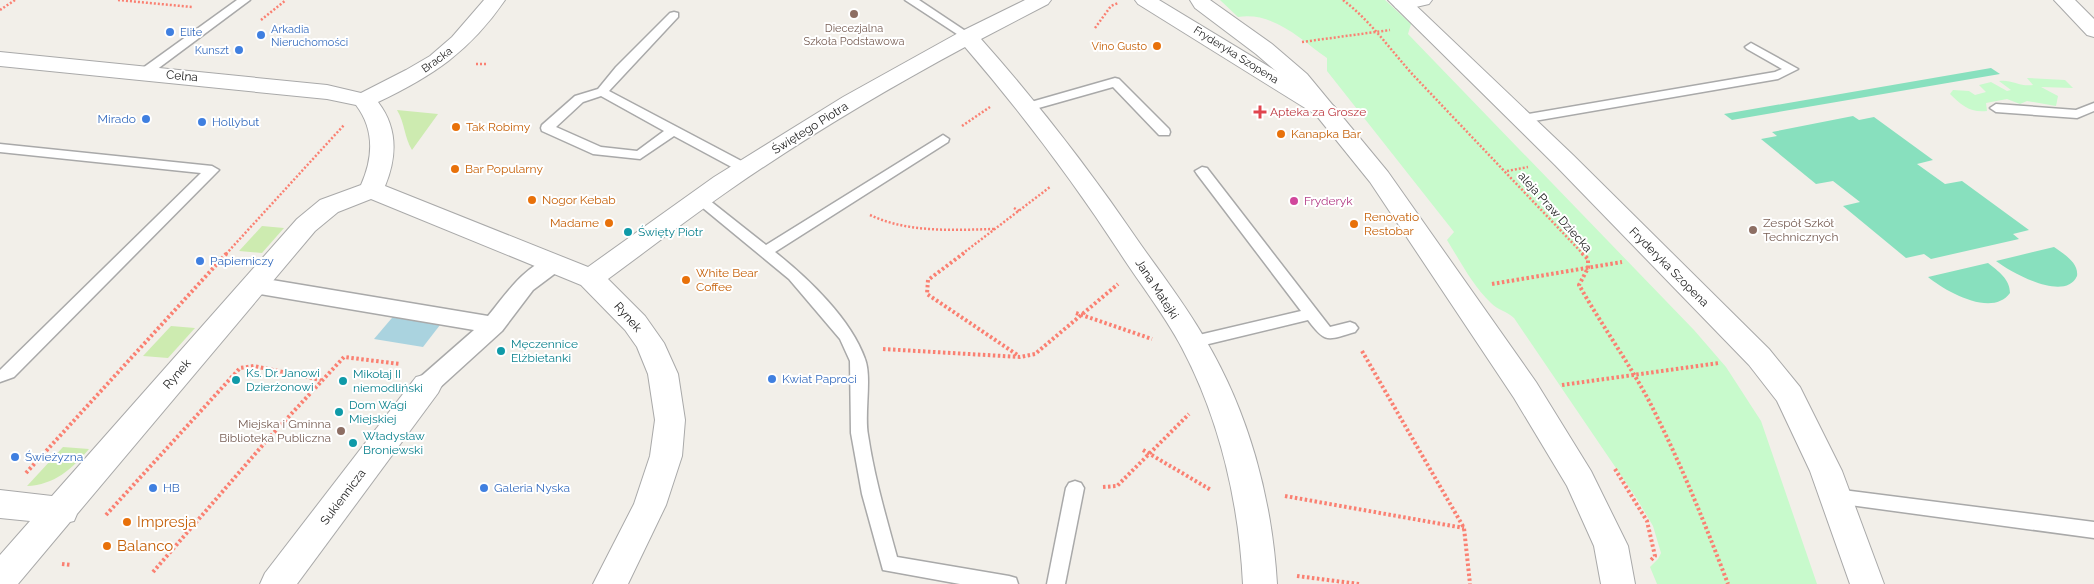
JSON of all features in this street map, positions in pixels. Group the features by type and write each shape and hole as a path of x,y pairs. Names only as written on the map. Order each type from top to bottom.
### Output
{"street":[{"name":"Bracka","path":"366,102 410,79 450,52 462,41 495,0"},
{"name":"Świętego Piotra","path":"591,278 744,168 854,101 967,36 1041,0"},
{"name":"Fryderyka Szopena","path":"1145,0 1326,111"},
{"name":"Fryderyka Szopena","path":"1200,0 1202,4 1264,49 1299,79 1379,176 1459,290 1580,480 1611,546 1618,584"},
{"path":"2064,0 2094,31"},
{"name":"Fryderyka Szopena","path":"1408,1 1426,27 1522,119 1759,357 1789,395 1826,471 1867,584"},
{"name":"Jana Matejki","path":"967,36 1022,98 1081,176 1201,357 1223,408 1241,458 1260,578"},
{"name":"Celna","path":"0,59 328,92 366,102"},
{"path":"366,102 382,128 384,142 379,173 371,190"},
{"name":"Rynek","path":"0,580 62,511 306,225 321,212 350,196 371,190 591,278 635,323 650,344 663,374 670,420 666,456 650,505 610,584"},
{"path":"427,385 494,325 525,285 553,264"},
{"path":"254,285 494,325"},
{"name":"Sukiennicza","path":"277,584 427,385"},
{"path":"10,492 62,511"}],"lane":[{"path":"144,73 244,0"},
{"path":"911,0 967,36"},
{"path":"672,131 640,156 598,151 547,128 579,99 602,92 620,70 674,15"},
{"path":"1522,119 1778,75 1792,69 1751,47"},
{"path":"1022,98 1115,82 1164,132"},
{"path":"602,92 744,168"},
{"path":"1996,108 2077,114 2094,107"},
{"path":"765,252 943,139"},
{"path":"0,148 212,170 8,373 0,376"},
{"path":"1202,171 1326,333 1350,328"},
{"path":"699,199 794,275 847,336 858,361 859,432 871,494 890,564 1008,584"},
{"path":"1192,342 1311,314"},
{"path":"1056,584 1075,488"},
{"path":"1835,496 2094,530"}],"path":[{"path":"0,10 15,0"},
{"path":"120,0 230,10"},
{"path":"254,25 286,0"},
{"path":"1095,28 1111,6 1125,0"},
{"name":"aleja Praw Dziecka","path":"1343,0 1358,11 1377,31 1413,75 1588,260 1588,268 1582,276 1579,285 1596,316 1635,374 1688,482 1728,584"},
{"path":"1301,42 1377,31 1426,27"},
{"path":"191,77 232,42"},
{"path":"943,139 1022,98"},
{"path":"10,492 366,102"},
{"path":"1020,357 927,294 928,280 1054,184 1081,176"},
{"path":"846,200 882,223 950,230 994,230"},
{"path":"1014,208 1019,211"},
{"path":"1459,290 1588,268"},
{"path":"852,348 1020,357 1035,354 1128,275 1145,271"},
{"path":"1076,313 1169,345 1192,342"},
{"path":"1350,328 1464,528 1470,584"},
{"path":"1556,386 1759,357"},
{"path":"102,519 240,368 254,366 321,380 154,572"},
{"path":"1075,488 1117,486 1187,414 1223,408"},
{"path":"1142,450 1224,497 1280,495 1464,528"},
{"path":"56,570 69,556"},
{"path":"62,564 71,565"},
{"path":"1260,578 1359,584"}],"green space":[{"path":"1220,0 1385,0 1411,24 1408,34 1694,330 1726,367 1761,421 1817,584 1657,584 1650,567 1661,553 1653,526 1637,499 1514,318 1493,305 1473,281 1447,240 1454,232 1327,71 1327,58 1286,28 1263,18 1238,17"},
{"path":"1991,68 2000,74 1732,120 1724,114"},
{"path":"2027,78 2065,80 2073,88 2041,87 2058,96 2056,106 2027,101 2020,104 2007,99 1986,103 1987,111 1976,111 1966,107 1950,94 1953,90 1969,91 1975,95 1986,92 1979,85 1991,82 2007,91 2011,90 1999,81 2033,85"},
{"path":"397,110 438,114 412,150 407,140 402,120"},
{"path":"1853,116 1859,120 1874,117 1933,160 1917,164 1945,184 1962,181 2029,230 2013,234 2019,239 1931,259 1924,254 1906,258 1843,206 1860,202 1833,181 1816,184 1761,139 1777,136 1772,132"},
{"path":"262,226 284,228 262,253 239,251"},
{"path":"2054,247 2070,259 2076,267 2077,276 2071,284 2061,287 2037,283 2013,272 1996,261"},
{"path":"1988,263 2006,279 2010,293 2002,300 1992,303 1969,300 1945,289 1928,277"},
{"path":"171,326 195,328 168,358 143,356"},
{"path":"63,447 89,449 62,475 46,483 27,486"}],"water":[{"path":"403,305 450,312 423,347 374,339"}],"place":[{"name":"Diecezjalna Szkoła Podstawowa","path":"854,14"},
{"name":"Elite","path":"170,32"},
{"name":"Arkadia Nieruchomości","path":"261,35"},
{"name":"Vino Gusto","path":"1157,46"},
{"name":"Kunszt","path":"239,50"},
{"name":"Apteka za Grosze","path":"1260,112"},
{"name":"Mirado","path":"146,119"},
{"name":"Hollybut","path":"202,122"},
{"name":"Tak Robimy","path":"456,127"},
{"name":"Kanapka Bar","path":"1281,134"},
{"name":"Bar Popularny","path":"455,169"},
{"name":"Nogor Kebab","path":"532,200"},
{"name":"Fryderyk","path":"1294,201"},
{"name":"Madame","path":"609,223"},
{"name":"Renovatio Restobar","path":"1354,224"},
{"name":"Zespół Szkół Technicznych","path":"1753,230"},
{"name":"Święty Piotr","path":"628,232"},
{"name":"Papierniczy","path":"200,261"},
{"name":"White Bear Coffee","path":"686,280"},
{"name":"Męczennice Elżbietanki","path":"501,351"},
{"name":"Kwiat Paproci","path":"772,379"},
{"name":"Ks. Dr. Janowi Dzierżonowi","path":"236,380"},
{"name":"Mikołaj II niemodliński","path":"343,381"},
{"name":"Dom Wagi Miejskiej","path":"339,412"},
{"name":"Miejska i Gminna Biblioteka Publiczna","path":"341,431"},
{"name":"Władysław Broniewski","path":"353,443"},
{"name":"Świeżyzna","path":"15,457"},
{"name":"HB","path":"153,488"},
{"name":"Galeria Nyska","path":"484,488"},
{"name":"Impresja","path":"127,522"},
{"name":"Balanco","path":"107,546"}]}
